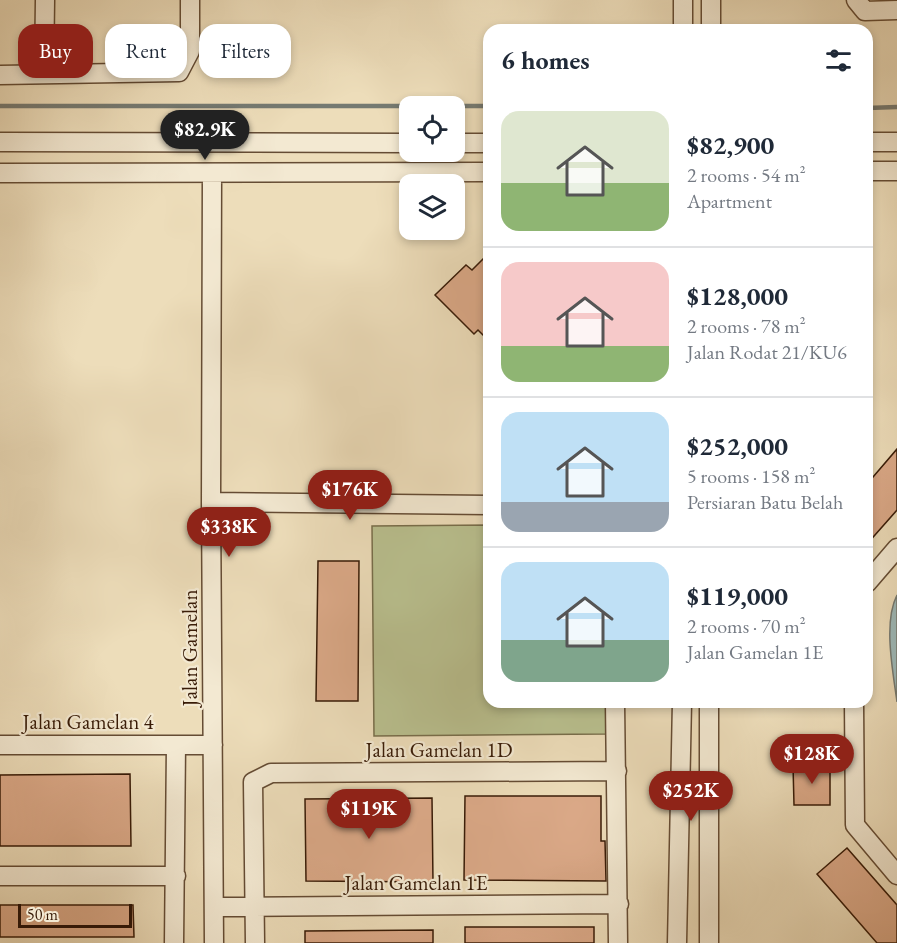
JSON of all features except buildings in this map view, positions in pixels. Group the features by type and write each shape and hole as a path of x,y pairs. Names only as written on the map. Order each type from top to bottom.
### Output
{"street":[{"path":"45,0 45,24"},
{"path":"93,73 179,72 190,51 190,0"},
{"path":"683,0 683,24"},
{"path":"711,0 711,24"},
{"path":"856,0 865,11 897,10"},
{"path":"0,75 18,75"},
{"path":"0,142 399,143"},
{"path":"873,142 897,142"},
{"path":"465,143 483,143"},
{"path":"873,171 897,171"},
{"path":"0,173 483,172"},
{"name":"Jalan Gamelan","path":"212,173 211,502 214,943"},
{"path":"211,502 483,505"},
{"path":"873,575 897,548"},
{"path":"615,708 618,943"},
{"path":"677,943 682,708"},
{"path":"709,708 709,943"},
{"path":"854,708 855,825 897,875"},
{"name":"Jalan Gamelan 4","path":"0,745 213,745"},
{"path":"174,943 176,745"},
{"name":"Jalan Gamelan 1D","path":"255,907 253,782 271,773 616,771"},
{"path":"0,876 176,876"},
{"name":"Jalan Gamelan 1E","path":"214,907 619,904"},
{"path":"255,907 255,943"}],"green space":[{"path":"483,525 483,708 606,708 606,734 374,736 372,526"}],"water":[{"path":"897,595 897,702 890,633 893,606"}],"waterway":[{"path":"0,106 483,106"},
{"path":"873,108 897,107"}]}
